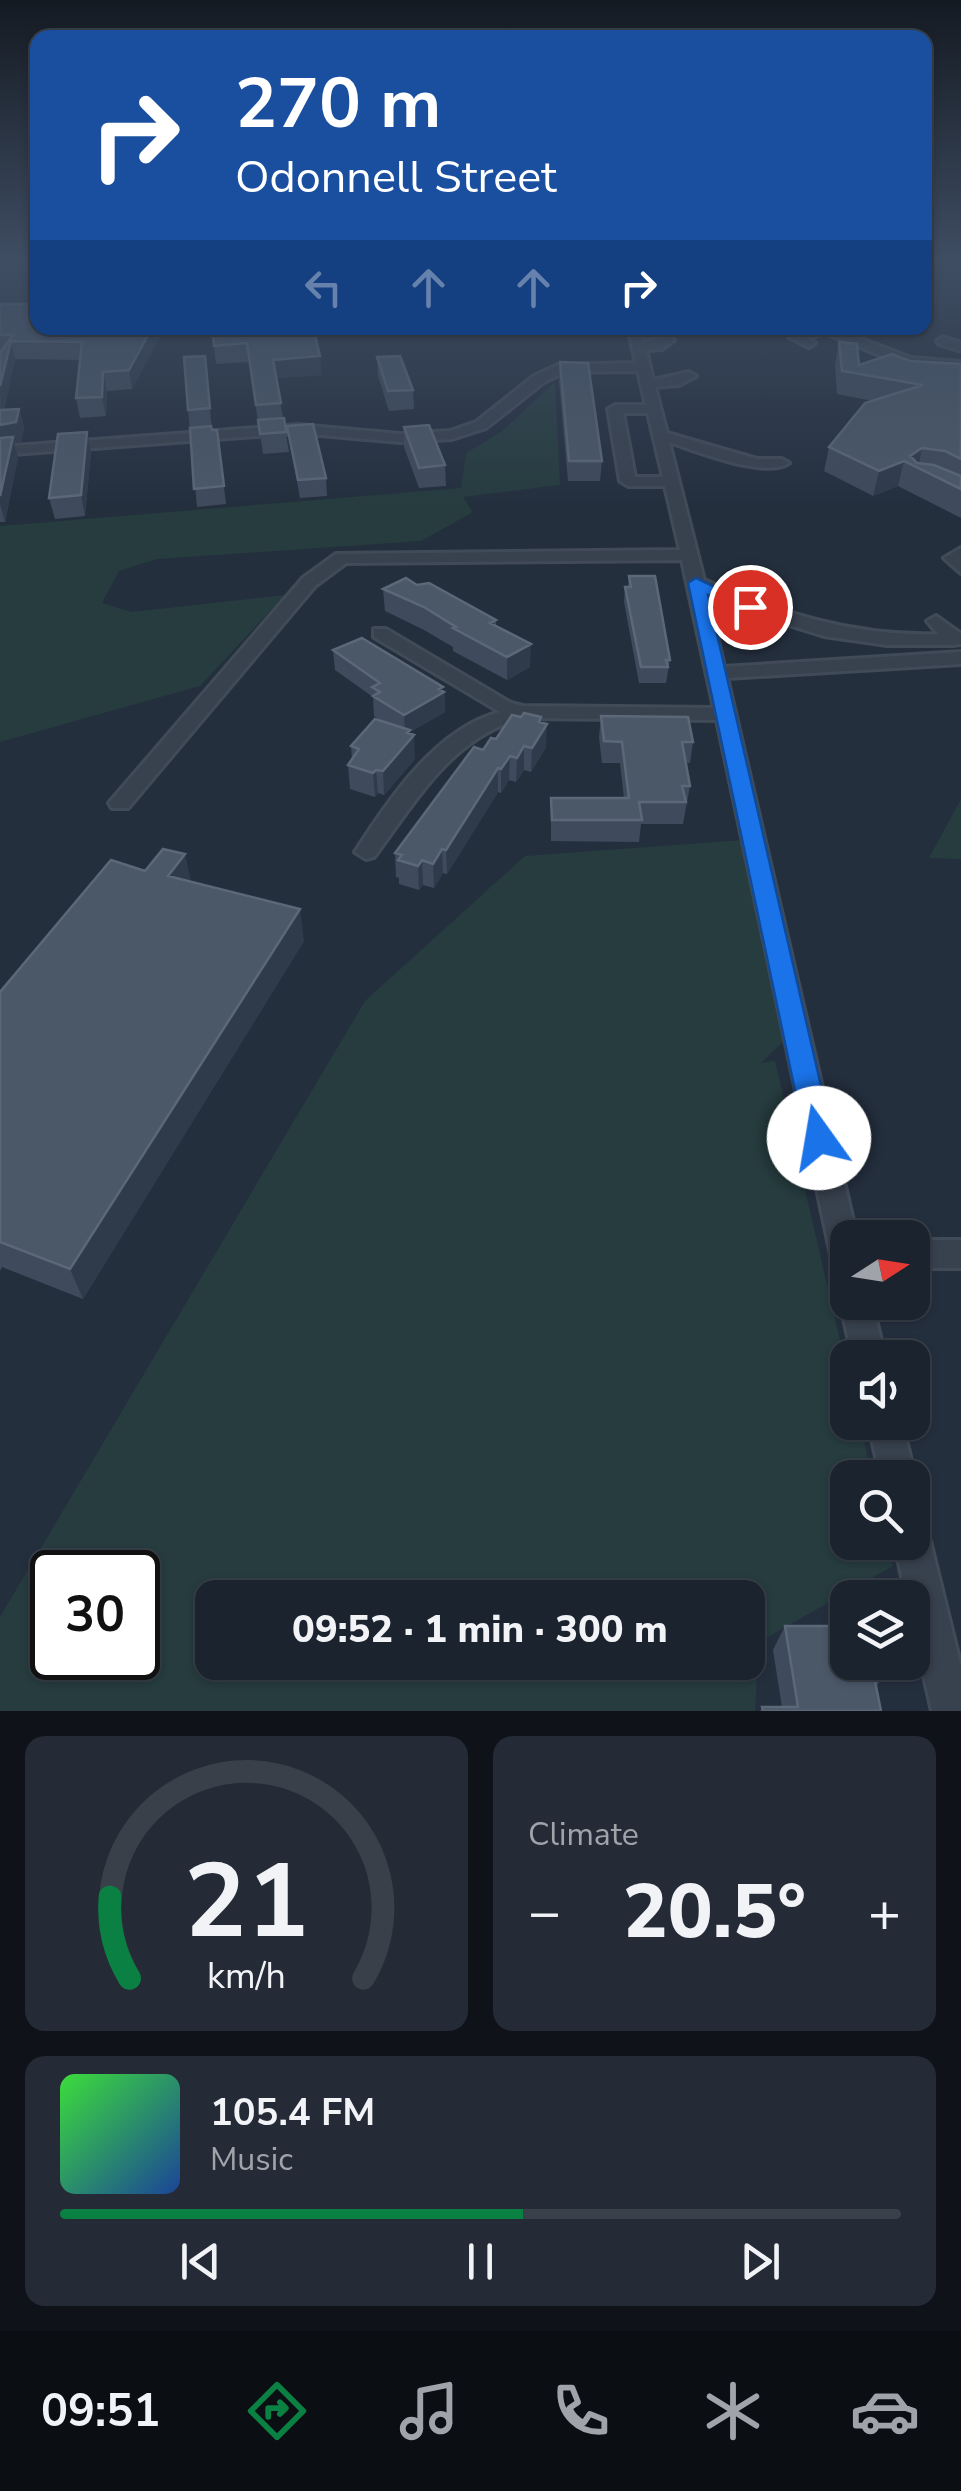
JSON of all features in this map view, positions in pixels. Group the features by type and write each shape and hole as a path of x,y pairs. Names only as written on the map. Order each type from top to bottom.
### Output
{"street":[{"path":"637,343 690,555 838,1220"},
{"path":"638,346 663,343"},
{"path":"856,343 903,365 929,364 961,370"},
{"path":"0,451 298,428 400,438 452,435 480,426 539,379 564,368 643,367"},
{"path":"648,384 674,382 689,376"},
{"path":"653,409 615,409 628,481 670,482"},
{"path":"659,435 704,440 782,462"},
{"path":"120,803 309,582 342,558 690,555"},
{"path":"696,583 816,631 958,646"},
{"path":"936,621 958,646"},
{"path":"380,634 504,707 522,712"},
{"path":"716,673 958,646"},
{"path":"366,852 445,752 470,729 501,715 724,714"},
{"path":"930,1254 961,1254"},
{"path":"916,1560 952,1711"}],"green space":[{"path":"555,382 560,485 463,497 473,512 421,541 157,559 119,571 102,603 132,612 285,595 200,686 0,742 0,526 461,488 466,453 501,432"},
{"path":"961,799 961,859 929,858"},
{"path":"743,840 785,1040 761,1063 775,1061 830,1297 830,1320 835,1320 840,1340 830,1340 830,1440 864,1440 868,1460 830,1460 830,1560 892,1560 893,1566 868,1580 830,1580 830,1602 765,1639 765,1580 195,1580 195,1680 757,1680 755,1711 0,1711 0,1617 30,1566 30,1680 160,1680 160,1550 40,1550 365,1001 525,856"}],"building":[{"path":"11,343 0,386 0,353"},
{"path":"82,343 144,343 129,370 103,372 102,397 76,398"},
{"path":"214,343 317,343 320,356 273,360 281,403 256,405 247,343 214,346"},
{"path":"839,343 857,344 859,365 892,354 910,361 961,364 961,459 945,451 922,448 910,456 917,463 961,476 961,489 904,461 879,471 829,447 865,403 923,385 842,371"},
{"path":"205,356 210,408 188,410 184,357"},
{"path":"400,356 413,390 388,391 377,357"},
{"path":"560,362 588,363 602,461 569,461"},
{"path":"19,409 16,422 0,425 0,410"},
{"path":"284,418 286,432 260,434 258,420"},
{"path":"313,424 326,478 298,480 287,426"},
{"path":"429,425 445,465 419,468 404,427"},
{"path":"211,426 217,430 224,486 194,489 190,428"},
{"path":"87,432 81,495 49,498 58,434"},
{"path":"13,437 0,496 0,438"},
{"path":"629,576 655,576 668,667 641,667 625,587 631,587"},
{"path":"406,578 417,585 429,583 496,620 490,623 531,644 507,657 453,628 456,627 424,607 383,589"},
{"path":"362,638 443,687 439,689 444,692 404,715 373,696 380,692 372,687 380,683 333,650"},
{"path":"524,713 541,717 539,722 547,724 532,748 524,746 517,758 510,756 498,768 446,850 442,849 433,864 422,860 418,866 398,860 402,855 395,853 474,747 483,750 512,715 521,717"},
{"path":"601,716 688,717 693,742 682,742 690,786 682,786 686,802 639,802 642,820 552,820 551,798 629,798 622,742 604,741"},
{"path":"375,719 410,730 407,733 414,735 383,771 373,773 348,765 359,749 351,746"},
{"path":"163,849 185,854 168,876 300,909 70,1269 0,1242 0,992 111,860 145,871"},
{"path":"785,1626 830,1626 830,1680 875,1680 881,1711 763,1711 762,1707 798,1707"}],"route":[{"path":"750,607 696,583 819,1138"}]}
